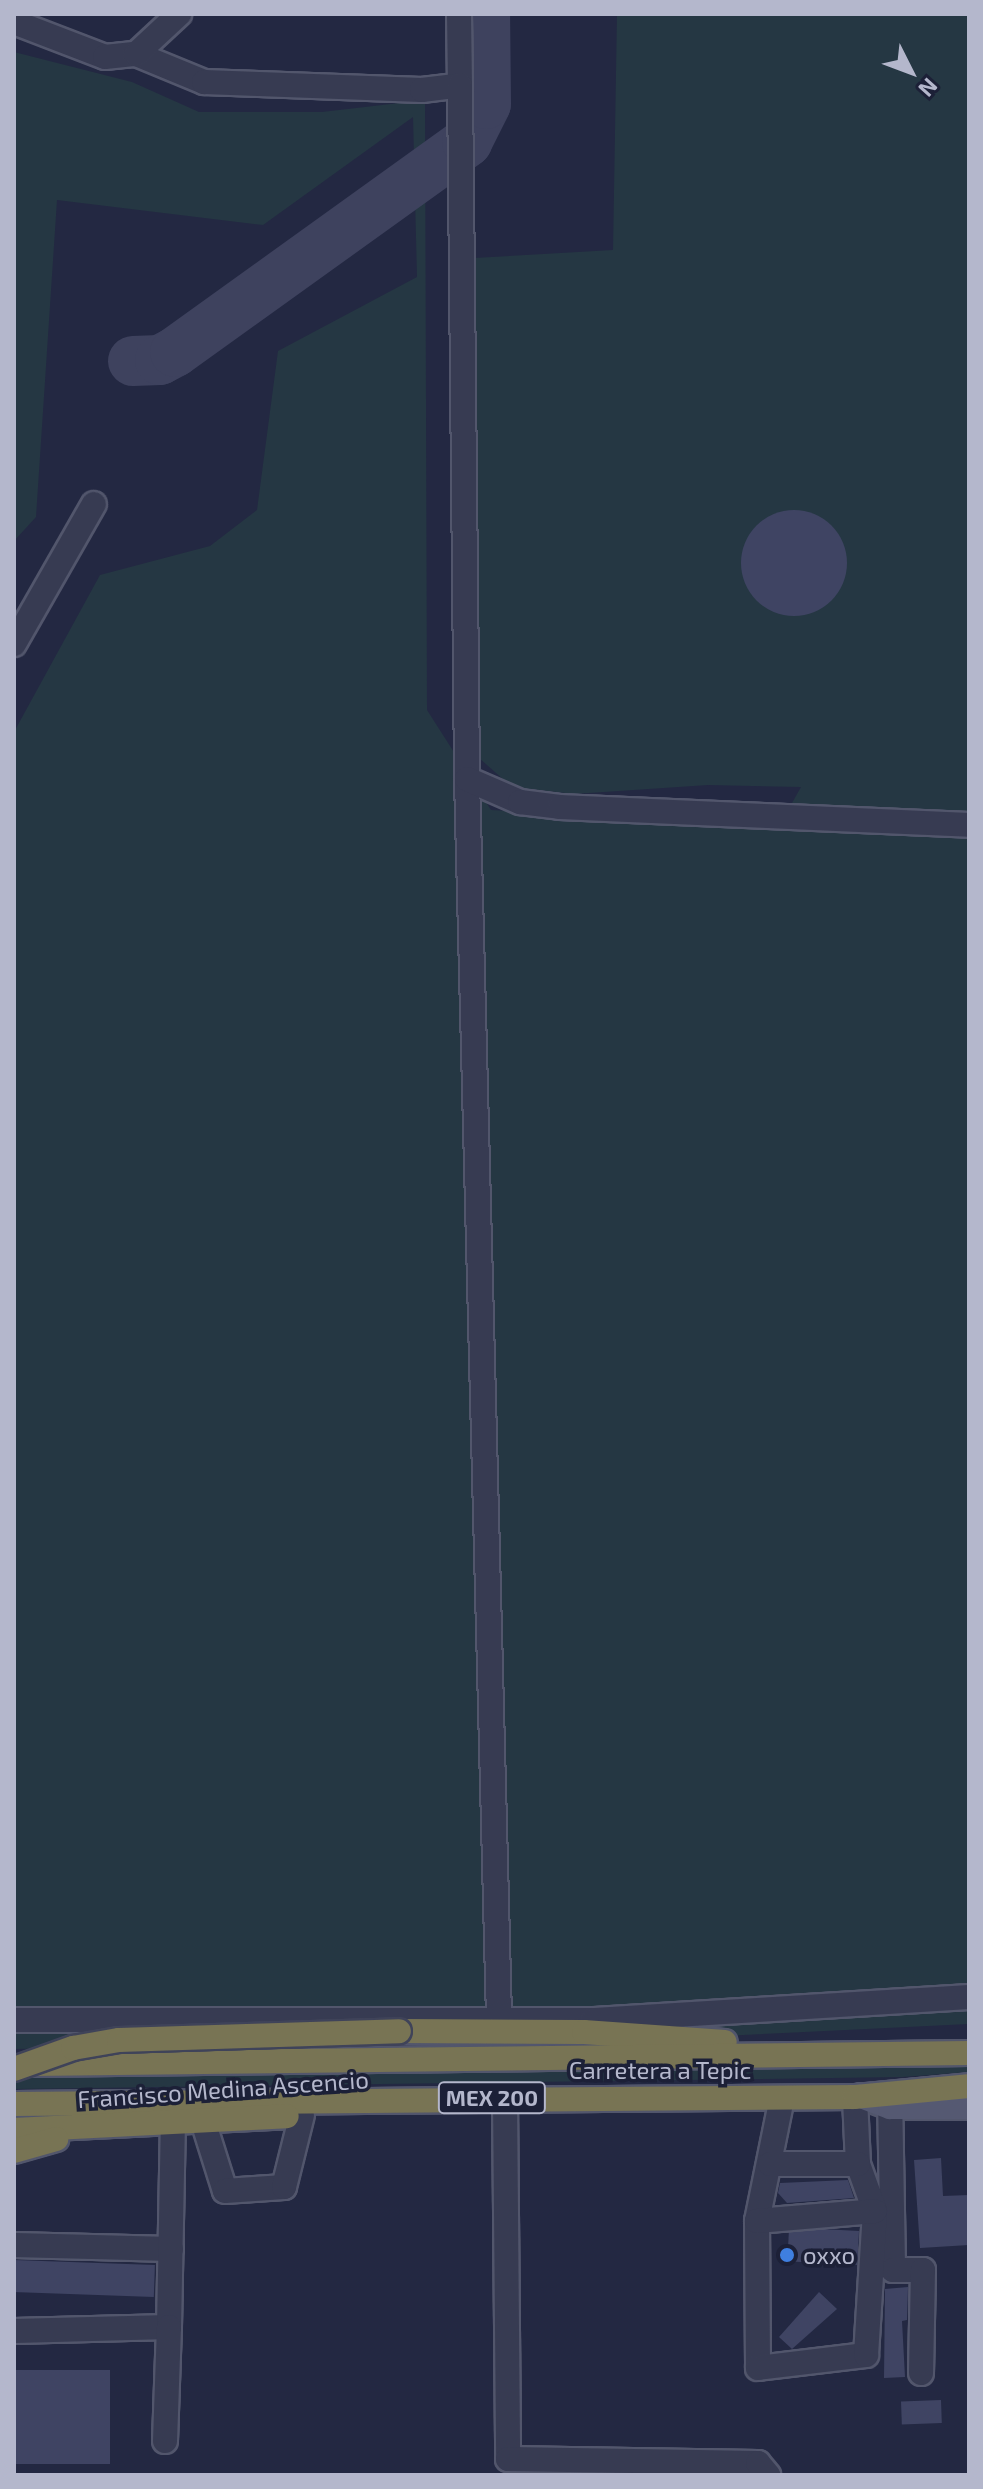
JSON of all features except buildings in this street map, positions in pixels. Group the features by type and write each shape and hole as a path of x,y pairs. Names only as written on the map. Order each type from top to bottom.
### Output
{"highway":[{"path":"14,2067 73,2048 119,2040 399,2031 618,2034 875,2054"},
{"name":"Carretera a Tepic","path":"14,2067 969,2053"},
{"name":"Carretera a Tepic","path":"14,2104 505,2098 858,2097 890,2101 969,2086"},
{"name":"Francisco Medina Ascencio","path":"14,2130 302,2115 437,2099"},
{"path":"14,2151 129,2125"}],"main road":[{"path":"890,2101 969,2107"}],"lane":[{"path":"136,54 179,14"},
{"path":"459,14 467,779 499,2019"},
{"path":"14,22 105,57 136,54 204,82 422,90 460,85"},
{"path":"14,644 94,504"},
{"path":"467,779 520,802 560,807 969,825"},
{"path":"14,2020 594,2020 969,1997"},
{"path":"782,2098 757,2221 758,2368 866,2355 875,2211 858,2164 858,2097"},
{"path":"505,2098 508,2459 758,2463 768,2475"},
{"path":"890,2101 893,2270 923,2270 921,2373"},
{"path":"203,2121 225,2191 284,2187 302,2115"},
{"path":"165,2441 173,2123"},
{"path":"770,2164 858,2164"},
{"path":"757,2221 875,2211"},
{"path":"14,2245 171,2249"},
{"path":"14,2331 169,2327"}],"shaded area":[{"path":"617,14 969,14 969,2024 660,2039 14,2049 14,732 100,575 210,546 257,510 278,351 417,277 413,117 263,225 57,200 36,517 14,541 14,52 132,82 199,112 322,112 425,100 427,710 491,810 617,816 792,803 801,787 708,785 574,794 512,787 479,758 474,258 613,250"},
{"path":"969,2059 969,2072 903,2077 14,2089 14,2074"}],"taxiway":[{"path":"133,361 160,360 175,352 467,142 486,104 485,14"}],"place":[{"name":"oxxo","path":"787,2255"}]}
